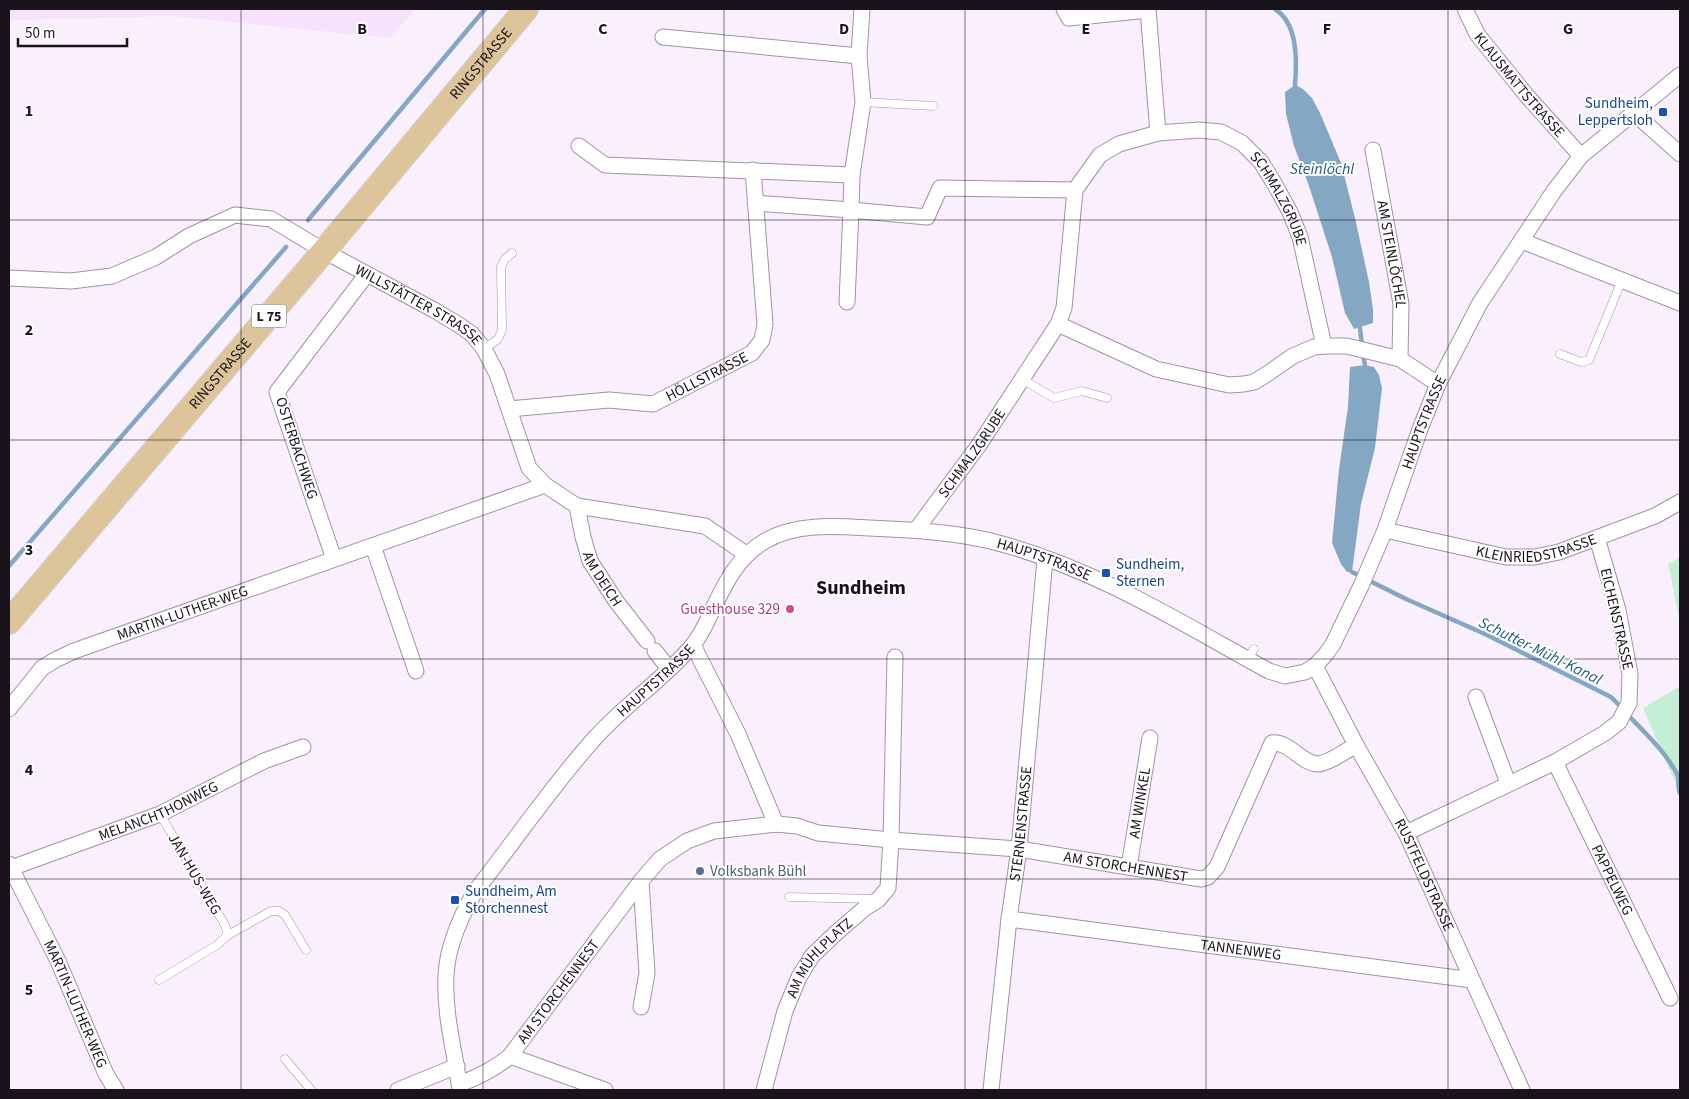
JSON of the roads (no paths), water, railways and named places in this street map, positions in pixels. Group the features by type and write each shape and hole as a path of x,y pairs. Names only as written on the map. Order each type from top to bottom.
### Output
{"main road":[{"name":"RINGSTRASSE","path":"9,622 324,251 526,9"}],"street":[{"path":"847,302 852,175 862,102 859,56 862,9"},
{"path":"1064,9 1069,18 1148,9 1158,133"},
{"name":"KLAUSMATTSTRASSE","path":"1465,9 1477,34 1527,96 1581,156"},
{"path":"663,37 859,56"},
{"name":"HAUPTSTRASSE","path":"460,1087 447,1012 446,975 451,947 466,908 479,887 595,738 623,709 669,669 693,645 702,631 725,582 746,554 779,534 826,527 916,530 999,543 1045,558 1107,583 1251,654 1268,672 1284,676 1305,672 1315,666 1326,654 1342,628 1385,530 1438,384 1480,303 1554,191 1581,156 1680,76"},
{"path":"1634,113 1680,154"},
{"name":"SCHMALZGRUBE","path":"916,530 979,445 1058,324 1064,308 1075,190 1100,155 1119,144 1158,133 1199,130 1221,132 1242,143 1260,162 1290,212 1300,238 1324,346"},
{"path":"579,146 605,165 852,175"},
{"name":"AM STEINLÖCHEL","path":"1373,150 1401,304 1400,359"},
{"name":"HÖLLSTRASSE","path":"509,409 609,400 653,404 752,353 762,340 765,324 753,170"},
{"path":"755,203 927,218 940,188 1075,190"},
{"name":"WILLSTÄTTER STRASSE","path":"9,278 71,281 112,276 156,257 189,236 235,215 271,219 472,334 484,349 497,374 529,468 545,486 578,506 705,526 746,554"},
{"path":"1522,241 1680,302"},
{"name":"OSTERBACHWEG","path":"334,559 277,392 367,274"},
{"path":"1058,324 1156,369 1229,385 1254,382 1292,356 1314,347 1324,346 1347,346 1400,359 1438,384"},
{"name":"MARTIN-LUTHER-WEG","path":"9,709 42,668 74,652 545,486"},
{"name":"KLEINRIEDSTRASSE","path":"1385,530 1506,557 1535,557 1559,552 1597,538 1655,516 1680,502"},
{"name":"AM DEICH","path":"578,506 583,536 590,560 616,601 669,669"},
{"name":"EICHENSTRASSE","path":"1406,833 1555,762 1605,733 1619,722 1629,703 1630,674 1618,610 1597,538"},
{"path":"374,546 416,671"},
{"name":"STERNENSTRASSE","path":"991,1090 1009,919 1019,850 1045,558"},
{"path":"693,645 738,734 776,824"},
{"path":"891,840 895,656"},
{"name":"RUSTFELDSTRASSE","path":"1315,666 1356,745 1406,833 1522,1090"},
{"path":"1476,697 1508,783"},
{"name":"AM WINKEL","path":"1129,867 1150,738"},
{"name":"AM STORCHENNEST","path":"460,1087 497,1067 510,1056 641,881 660,859 688,841 714,830 776,824 797,826 818,833 1019,850 1201,880 1217,867 1272,743 1278,742 1318,764 1326,762 1356,745"},
{"name":"MELANCHTHONWEG","path":"10,866 160,814 264,761 303,747"},
{"name":"PAPPELWEG","path":"1555,762 1670,998"},
{"name":"AM MÜHLPLATZ","path":"764,1090 784,1011 799,977 812,956 865,908 878,900 888,888 891,840"},
{"name":"MARTIN-LUTHER-WEG","path":"10,866 58,961 106,1074 116,1090"},
{"path":"641,881 647,973 641,1007"},
{"name":"TANNENWEG","path":"1009,919 1472,980"},
{"path":"510,1056 605,1090"},
{"path":"398,1090 457,1066"}],"lane":[{"path":"862,102 933,106"},
{"path":"484,349 498,339 502,330 501,267 505,259 512,253"},
{"path":"1560,354 1581,362 1589,360 1622,280"},
{"path":"1022,379 1054,398 1082,391 1107,398"},
{"name":"JAN-HUS-WEG","path":"160,814 225,924 228,935"},
{"path":"789,897 878,900"},
{"path":"159,980 217,945 228,935 271,911 279,911 285,915 306,950"},
{"path":"285,1059 311,1090"}],"water":[{"name":"Steinlöchl","path":"1295,85 1303,89 1312,98 1320,113 1341,163 1355,218 1369,282 1373,323 1354,329 1345,313 1332,257 1294,146 1286,114 1285,92"},
{"path":"1365,365 1374,367 1379,375 1382,388 1375,448 1361,504 1352,572 1347,572 1341,564 1332,543 1339,469 1348,407 1350,367"}],"waterway":[{"path":"308,220 485,9"},
{"path":"1275,9 1283,16 1292,33 1296,54 1295,85"},
{"path":"9,566 286,247"},
{"path":"1360,328 1362,346"},
{"path":"1363,354 1365,365"},
{"name":"Schutter-Mühl-Kanal","path":"1352,572 1406,599 1485,634 1611,697 1622,708"},
{"name":"Schutter-Mühl-Kanal","path":"1627,714 1667,758 1678,776 1680,793"}],"place":[{"name":"Sundheim, Leppertsloh","path":"1663,112"},
{"name":"Sundheim, Sternen","path":"1106,573"},
{"name":"Guesthouse 329","path":"790,609"},
{"name":"Volksbank Bühl","path":"700,871"},
{"name":"Sundheim, Am Storchennest","path":"455,900"}],"district":[{"name":"Sundheim","path":"861,587"}]}
